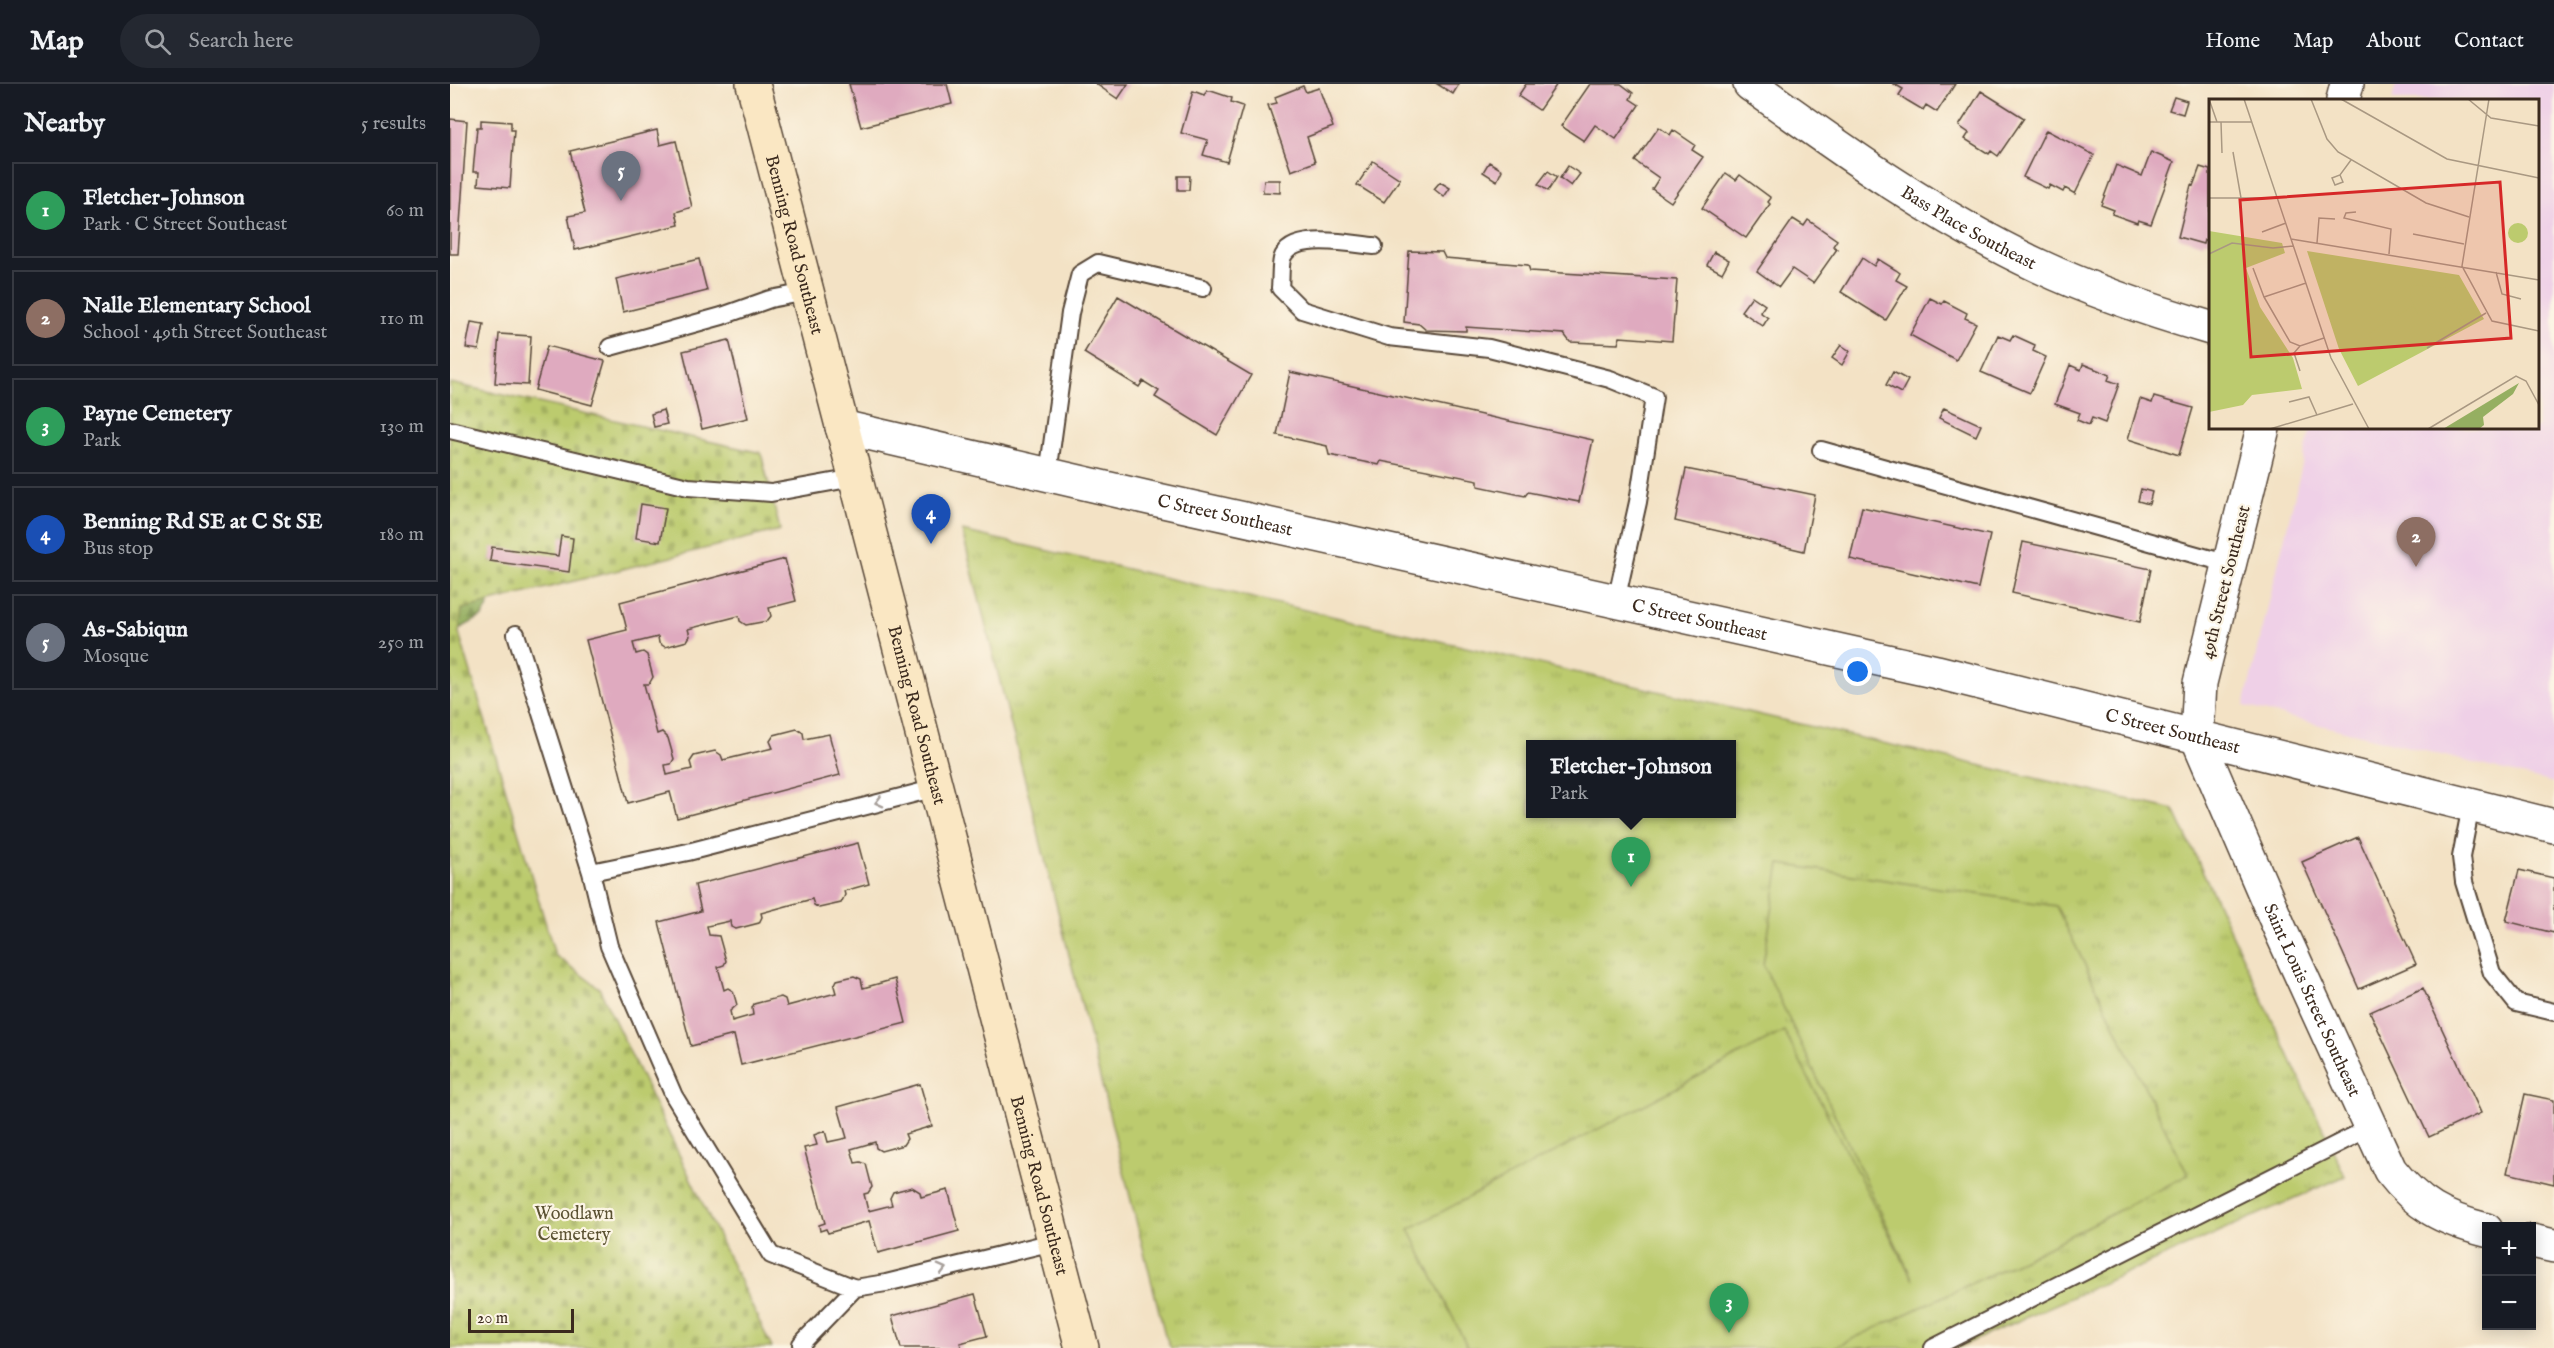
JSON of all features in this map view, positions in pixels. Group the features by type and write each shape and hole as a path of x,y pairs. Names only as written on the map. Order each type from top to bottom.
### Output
{"main road":[{"name":"Benning Road Southeast","path":"752,84 1082,1348"}],"street":[{"name":"Bass Place Southeast","path":"1750,84 1932,207 1997,245 2075,282 2128,302 2209,327"},
{"path":"2343,99 2347,84"},
{"name":"C Street Southeast","path":"842,427 1937,672 2554,826"},
{"name":"49th Street Southeast","path":"2197,737 2200,683 2263,429"},
{"name":"Saint Louis Street Southeast","path":"2197,737 2390,1170 2413,1196 2440,1215 2479,1228"},
{"path":"2536,1242 2554,1246"}],"lane":[{"path":"1374,246 1311,241 1294,245 1282,257 1280,288 1302,310 1389,337 1490,348 1610,379 1654,397 1638,502 1616,601"},
{"path":"1048,474 1070,313 1080,274 1098,263 1203,288"},
{"path":"610,347 722,316 770,299 807,292"},
{"path":"450,430 688,487 771,492 854,478"},
{"path":"1821,450 2229,564"},
{"path":"516,634 591,872 609,946 674,1096 771,1255 855,1288 886,1283 1053,1242"},
{"path":"591,872 688,852 936,788"},
{"path":"2471,806 2461,857 2464,882 2492,973 2517,1003 2554,1012"},
{"path":"1933,1348 2371,1127"},
{"path":"802,1348 801,1344 855,1288"}],"shaded area":[{"path":"2396,84 2554,84 2554,783 2244,706 2311,429 2539,429 2539,99 2392,99"}],"green space":[{"name":"Woodlawn Cemetery","path":"450,383 761,453 780,530 462,609 459,633 555,955 599,988 772,1348 450,1348"},
{"path":"962,531 2174,810 2345,1176 1957,1348 1171,1348 1165,1335"},
{"path":"450,583 493,596 483,616 450,634"},
{"path":"1780,864 2056,906 2188,1175 2030,1256 1833,1348 1468,1348 1409,1229 1784,1031 1913,1280 1763,964"}],"building":[{"path":"849,84 947,84 952,104 861,127"},
{"path":"1096,84 1128,84 1118,99"},
{"path":"1437,84 1459,84 1453,94"},
{"path":"1526,84 1557,84 1539,110 1518,96"},
{"path":"1590,84 1621,84 1633,93 1630,99 1639,105 1616,139 1595,125 1584,141 1561,126"},
{"path":"1894,84 1955,84 1937,112 1926,105 1923,110 1908,101 1899,95 1903,89"},
{"path":"1303,86 1306,92 1319,88 1333,127 1307,137 1315,162 1291,171 1268,105 1277,103 1275,97"},
{"path":"1193,91 1204,95 1207,91 1211,91 1232,98 1231,102 1243,106 1227,162 1203,155 1208,140 1181,133"},
{"path":"1981,91 2024,118 1998,156 1991,151 1989,154 1965,139 1969,133 1959,126"},
{"path":"2174,97 2187,101 2183,114 2169,110"},
{"path":"450,119 467,121 458,254 450,254"},
{"path":"481,120 511,122 511,130 514,130 510,188 478,185 479,172 473,172 477,127 481,127"},
{"path":"1659,127 1670,135 1673,130 1695,145 1692,150 1703,157 1671,202 1652,189 1659,178 1635,161"},
{"path":"657,130 660,145 676,141 692,207 676,212 679,225 575,250 568,216 585,213 570,151"},
{"path":"2046,130 2094,155 2075,194 2065,188 2063,192 2050,185 2048,189 2023,177"},
{"path":"2151,152 2174,162 2151,224 2138,220 2137,223 2112,214 2114,210 2101,205 2116,165 2142,176"},
{"path":"1373,161 1400,179 1384,202 1357,185"},
{"path":"1489,162 1502,170 1497,181 1483,172"},
{"path":"1568,166 1580,174 1571,186 1560,178"},
{"path":"2200,167 2209,170 2209,242 2204,240 2203,244 2178,237 2191,185 2193,186"},
{"path":"1548,171 1557,177 1548,191 1538,184"},
{"path":"1726,173 1736,180 1740,175 1771,198 1768,202 1770,204 1746,238 1702,208"},
{"path":"1178,176 1190,176 1189,190 1178,190"},
{"path":"1264,180 1280,180 1280,193 1263,192"},
{"path":"1440,182 1450,188 1444,197 1434,189"},
{"path":"1793,219 1804,226 1808,220 1837,240 1833,246 1837,249 1813,283 1792,269 1779,287 1757,271"},
{"path":"1409,251 1442,252 1445,258 1528,265 1530,271 1677,280 1672,341 1620,337 1618,344 1570,342 1564,334 1466,327 1466,331 1426,330 1419,324 1404,322"},
{"path":"1714,252 1729,260 1722,273 1707,265"},
{"path":"1862,258 1874,266 1878,259 1896,270 1900,273 1896,280 1907,286 1886,320 1841,292"},
{"path":"699,259 707,291 623,312 616,279"},
{"path":"1118,296 1251,375 1217,435 1155,397 1159,391 1143,381 1139,387 1084,353"},
{"path":"1752,296 1765,305 1760,312 1768,318 1763,326 1741,311"},
{"path":"1930,298 1942,304 1944,301 1967,313 1965,318 1976,323 1956,360 1910,335"},
{"path":"471,322 484,324 479,350 466,348"},
{"path":"499,334 531,336 528,385 495,383"},
{"path":"1998,335 2010,340 2013,335 2035,345 2033,351 2046,357 2030,393 1981,372"},
{"path":"729,340 748,418 702,429 683,351"},
{"path":"1841,345 1850,351 1842,365 1832,358"},
{"path":"547,346 605,361 592,405 535,390"},
{"path":"2083,364 2110,375 2108,380 2119,384 2105,423 2092,418 2089,425 2077,420 2080,413 2055,404 2070,365 2081,370"},
{"path":"1290,372 1593,440 1579,502 1528,492 1525,496 1478,486 1478,480 1381,461 1379,465 1329,455 1327,446 1277,435"},
{"path":"1893,372 1908,380 1901,393 1886,385"},
{"path":"2154,397 2193,408 2179,455 2128,439 2140,399 2152,403"},
{"path":"1944,408 1981,425 1976,436 1939,418"},
{"path":"663,410 667,424 654,427 651,414"},
{"path":"1686,469 1815,495 1804,551 1675,521"},
{"path":"2141,489 2152,492 2149,504 2138,501"},
{"path":"641,504 666,508 660,542 636,538"},
{"path":"1862,507 1990,535 1978,588 1850,559"},
{"path":"561,536 573,538 569,572 490,561 492,547 558,556"},
{"path":"2023,542 2151,569 2140,622 2012,593"},
{"path":"785,559 796,601 769,608 771,616 767,621 746,625 740,621 739,616 688,629 690,636 687,641 665,647 659,643 658,637 633,643 636,654 643,652 647,655 653,677 649,684 644,684 657,734 662,732 668,738 674,759 671,764 665,765 667,775 692,769 690,762 694,756 715,751 721,755 723,760 773,748 770,741 774,735 797,729 803,733 804,739 829,734 840,775 677,818 670,792 628,803 586,640 627,630 620,602"},
{"path":"2358,837 2416,964 2359,989 2302,862"},
{"path":"858,843 869,884 844,891 845,895 841,903 819,908 814,905 812,899 761,913 759,923 736,929 731,927 730,921 707,926 709,935 719,936 726,961 724,965 718,967 724,990 728,988 733,991 737,1005 730,1011 732,1021 753,1015 754,1004 781,997 785,999 787,1006 836,993 834,986 837,980 854,976 861,979 863,988 895,979 906,1023 741,1065 734,1035 691,1046 659,922 701,911 695,885"},
{"path":"2519,870 2554,878 2554,933 2506,921"},
{"path":"2423,988 2481,1113 2429,1137 2370,1012"},
{"path":"920,1084 932,1126 905,1134 907,1139 903,1145 881,1151 876,1148 875,1142 851,1149 855,1163 866,1164 872,1187 868,1193 864,1194 868,1211 892,1205 890,1198 893,1192 912,1187 920,1192 921,1197 948,1190 959,1231 878,1253 869,1221 828,1233 826,1229 820,1231 819,1225 825,1223 804,1148 817,1145 814,1135 825,1131 828,1142 847,1138 838,1107"},
{"path":"2525,1094 2554,1100 2554,1184 2507,1173"},
{"path":"975,1294 987,1336 960,1343 962,1348 901,1348 892,1316"}],"place":[{"name":"As-Sabiqun","path":"621,201"},
{"name":"Benning Rd SE at C St SE","path":"931,544"},
{"name":"Nalle Elementary School","path":"2416,567"},
{"name":"Fletcher-Johnson","path":"1631,887"},
{"name":"Payne Cemetery","path":"1729,1333"}]}
